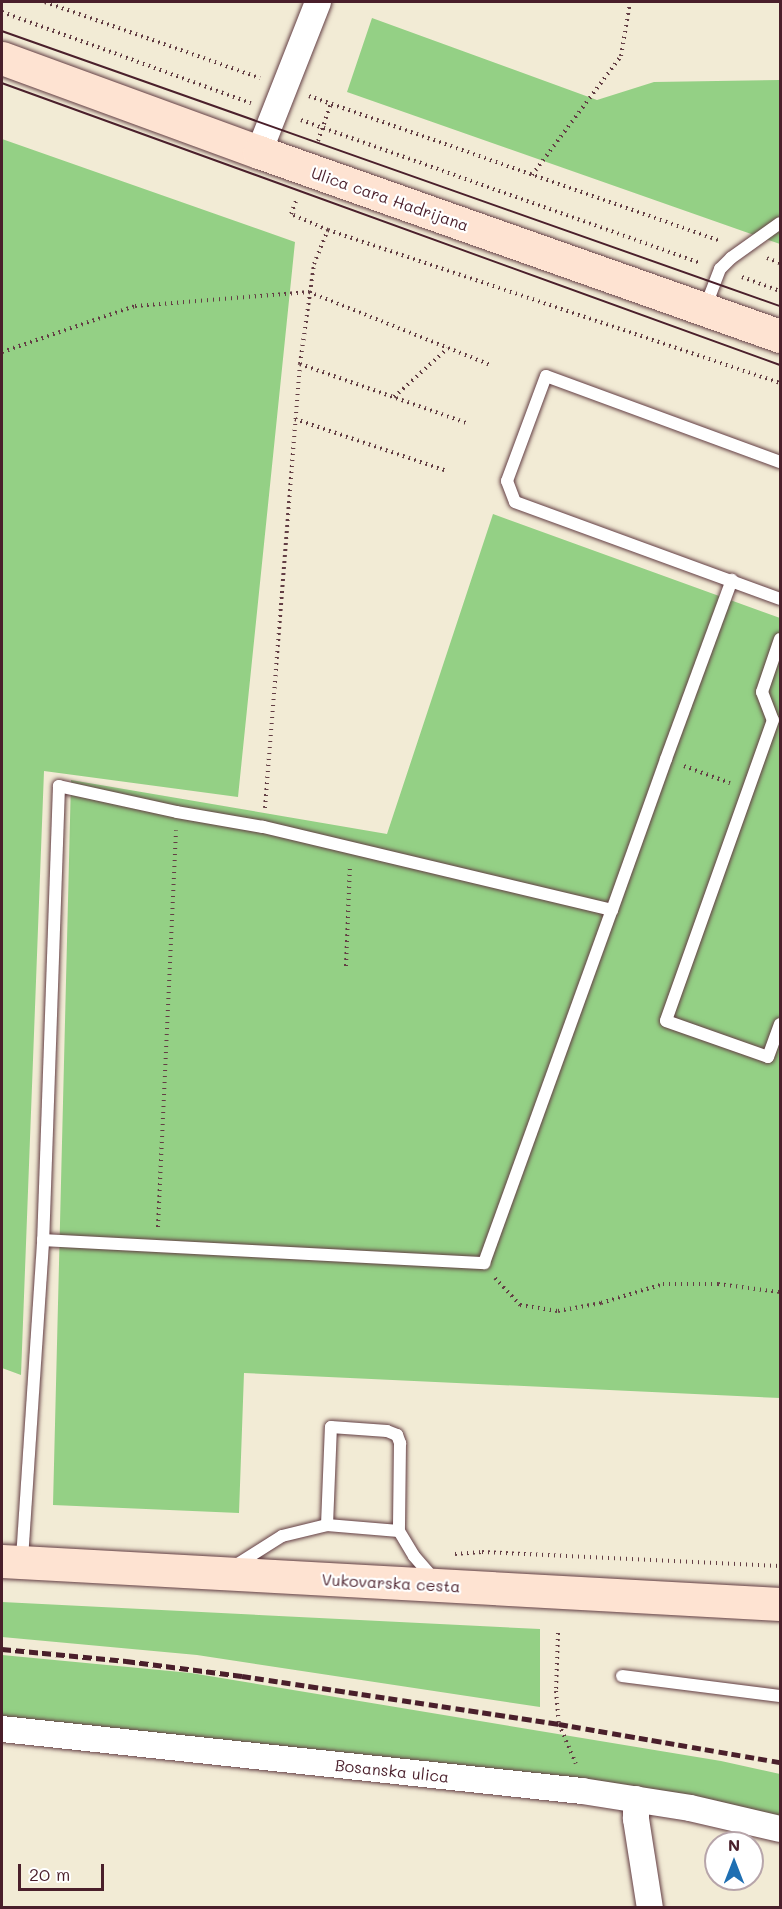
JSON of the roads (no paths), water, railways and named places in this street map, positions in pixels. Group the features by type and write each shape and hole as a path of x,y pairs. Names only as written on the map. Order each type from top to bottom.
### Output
{"main road":[{"name":"Ulica cara Hadrijana","path":"2,58 308,170 780,336"},
{"name":"Vukovarska cesta","path":"12,1562 780,1604"}],"street":[{"path":"260,152 318,2"},
{"name":"Bosanska ulica","path":"2,1729 582,1791 690,1808 780,1829"},
{"path":"636,1799 636,1818 650,1908"}],"lane":[{"path":"705,309 720,269 741,249 780,223"},
{"path":"780,462 546,376 507,481 515,502 780,599"},
{"path":"43,1240 484,1263 732,580"},
{"path":"780,639 762,692 777,721 748,790 666,1021 768,1058 780,1024"},
{"path":"12,1562 43,1240 59,786 177,812 263,827 612,910"},
{"path":"327,1525 331,1427 387,1431 397,1435 400,1443 399,1531 414,1556 440,1585"},
{"path":"224,1574 256,1550 282,1536 327,1525 399,1531"},
{"path":"622,1676 780,1696"}],"tram line":[{"path":"2,31 780,306"},
{"path":"2,83 780,365"}],"railway":[{"path":"2,1649 126,1661 242,1676 559,1724 780,1762"}]}
